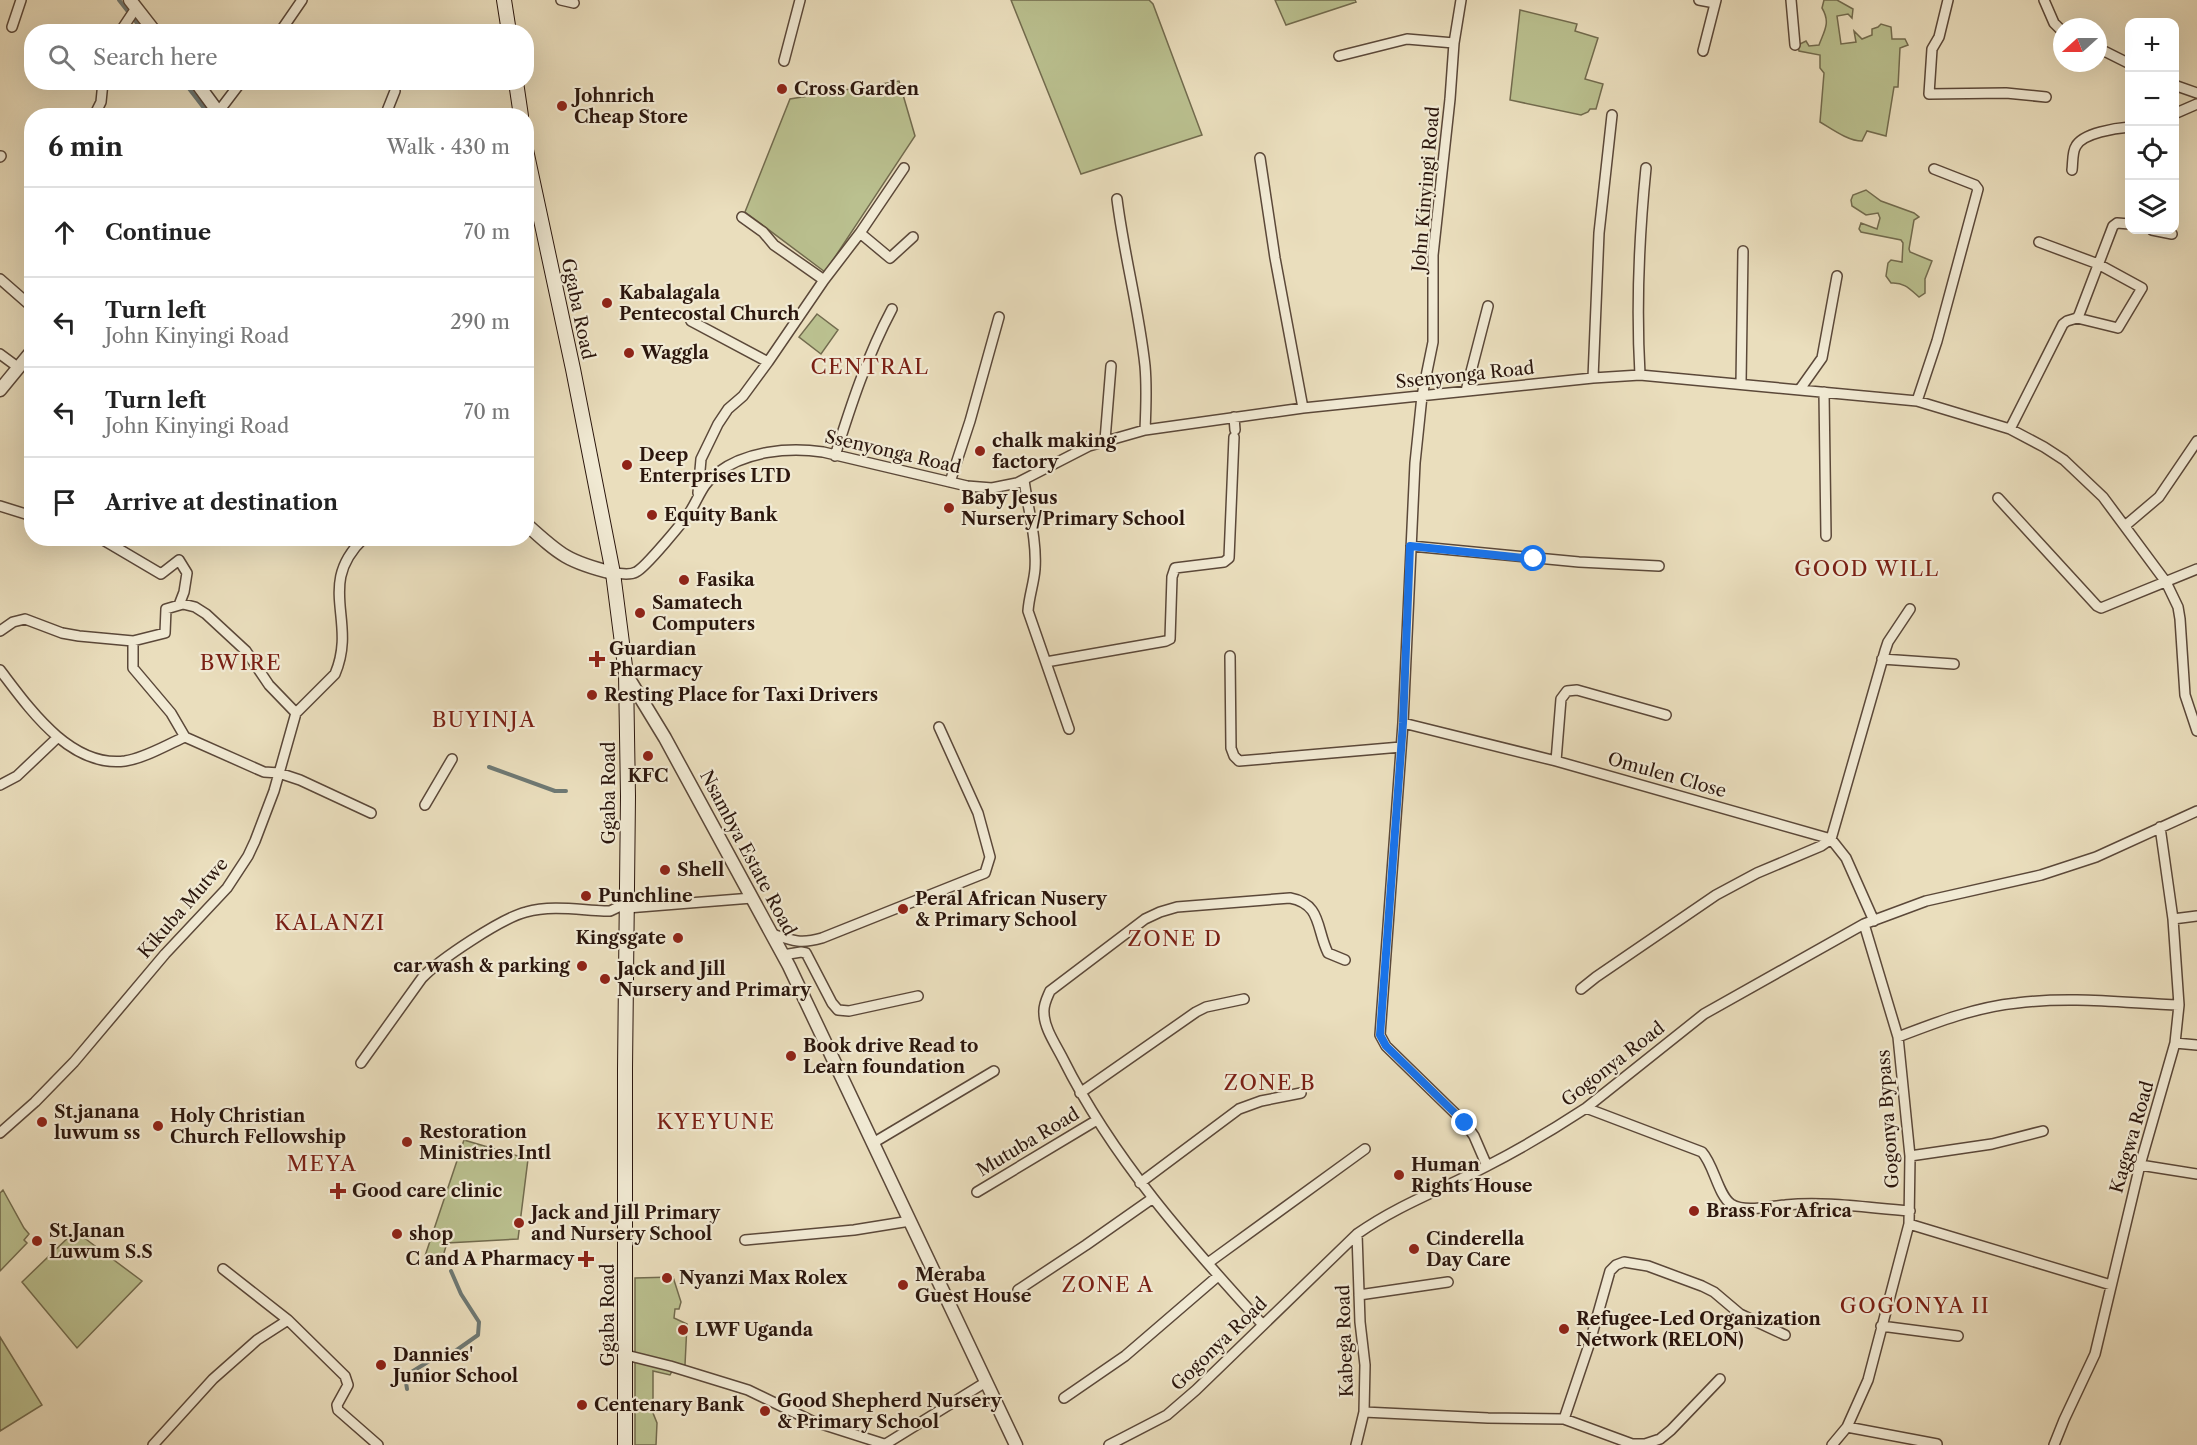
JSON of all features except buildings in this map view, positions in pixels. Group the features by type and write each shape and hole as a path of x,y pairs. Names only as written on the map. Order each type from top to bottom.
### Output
{"main road":[{"path":"504,0 508,24"},
{"path":"517,90 520,108"},
{"name":"Ggaba Road","path":"534,187 613,573 626,674 628,796 625,1445"}],"street":[{"path":"12,27 21,0"},
{"path":"286,24 302,0"},
{"path":"561,0 574,3"},
{"path":"784,61 800,0"},
{"name":"John Kinyingi Road","path":"1461,0 1454,43 1433,255 1433,342 1422,396 1415,463 1403,723 1380,1035 1386,1046 1465,1123 1474,1136 1487,1166"},
{"path":"1699,0 1716,1 1703,51"},
{"path":"1791,0 1795,45"},
{"path":"1948,0 1941,32 1932,49 1929,94 2006,93 2046,97"},
{"path":"2044,0 2053,20"},
{"path":"124,24 133,4 149,24"},
{"path":"1339,56 1407,39 1454,43"},
{"path":"2107,52 2125,61"},
{"path":"2179,86 2197,93"},
{"path":"98,108 102,90"},
{"path":"202,90 214,108"},
{"path":"222,108 235,90"},
{"path":"388,108 395,91"},
{"path":"2179,112 2197,104"},
{"path":"1593,378 1600,224 1611,116"},
{"path":"2072,170 2075,147 2079,142 2107,130 2125,128"},
{"path":"1260,158 1275,258 1304,408"},
{"path":"698,493 701,459 728,408 743,396 768,362 904,168"},
{"path":"1640,375 1638,240 1646,168"},
{"path":"1917,401 1937,341 1978,189 1975,185 1934,169"},
{"path":"1117,199 1122,241 1141,330 1145,369 1146,430"},
{"path":"742,217 764,232 774,245 824,280"},
{"path":"2077,318 2113,226 2117,223 2125,224"},
{"path":"860,233 890,258 913,237"},
{"path":"2010,429 2063,324 2077,318 2118,328 2142,289 2098,264 2039,242"},
{"path":"1741,384 1743,251"},
{"path":"1800,389 1822,358 1837,276"},
{"path":"0,279 24,300"},
{"path":"1466,391 1488,306"},
{"path":"835,456 874,343 892,309"},
{"path":"950,482 970,421 999,317"},
{"path":"691,321 768,362"},
{"path":"0,354 19,368"},
{"path":"0,390 24,361"},
{"path":"1105,440 1111,366"},
{"name":"Ssenyonga Road","path":"613,573 631,574 641,569 690,512 698,493 717,473 740,461 774,451 800,449 950,482 992,488 1024,480 1105,440 1146,430 1304,408 1640,375 1800,389 1917,401 2010,429 2064,460 2103,497 2126,525 2166,582 2178,607 2185,695 2197,731"},
{"path":"1824,392 1826,536"},
{"path":"1046,662 1170,639 1172,577 1175,568 1224,562 1229,558 1234,417"},
{"path":"2126,525 2158,497 2197,441"},
{"path":"1024,480 1035,553 1035,570 1028,611 1069,729"},
{"path":"1998,498 2101,608 2197,569"},
{"path":"0,506 24,514"},
{"path":"534,531 559,553 571,560 613,573"},
{"path":"114,546 161,574 178,560 187,573 184,592 179,604"},
{"name":"Kikuba Mutwe","path":"0,1133 35,1102 74,1062 165,954 226,888 248,856 274,792 296,713 335,674 339,666 343,648 343,622 338,587 339,575 356,546"},
{"path":"1410,546 1557,561 1659,566"},
{"path":"0,631 13,622 25,619 62,633 133,641 165,633 166,609 179,604 195,607 246,651 269,685 296,713"},
{"path":"1581,989 1615,963 1716,895 1757,873 1821,846 1831,839 1882,659 1888,642 1910,609"},
{"path":"133,641 133,668 171,713 184,737 264,772 279,773 300,780 371,813"},
{"path":"1230,656 1231,748 1239,761 1401,747"},
{"path":"1882,659 1954,664"},
{"path":"0,670 57,738 88,756 111,761 134,759 184,737"},
{"name":"Nsambya Estate Road","path":"626,674 665,738 783,955 1016,1445"},
{"path":"1556,761 1561,699 1567,691 1577,690 1666,715"},
{"name":"Omulen Close","path":"1403,723 1556,761 1831,839"},
{"path":"772,934 792,941 814,940 985,873 990,857 978,813 939,726"},
{"path":"0,785 17,776 57,738"},
{"path":"425,805 452,759"},
{"name":"Gogonya Road","path":"1109,1445 1167,1415 1357,1234 1383,1216 1487,1166 1586,1108 1704,1014 1869,923 1926,901 2041,875 2096,857 2197,811"},
{"name":"Kaggwa Road","path":"2054,1445 2095,1354 2140,1165 2175,1043 2179,1005 2173,920 2160,827"},
{"path":"1831,839 1851,866 1869,923"},
{"path":"361,1063 432,967 513,916 528,911 565,908 610,911 627,905 752,898"},
{"path":"1263,1325 1218,1276 1140,1183 1080,1093 1046,1024 1044,1006 1050,991 1144,919 1177,906 1290,898 1300,900 1310,907 1317,919 1328,952 1345,960"},
{"path":"2173,920 2197,916"},
{"name":"Gogonya Bypass","path":"1832,1445 1847,1426 1868,1380 1909,1224 1910,1211 1910,1156 1898,1037 1869,923"},
{"path":"783,955 806,953 832,1003 838,1010 849,1011 918,996"},
{"path":"1080,1093 1196,1012 1206,1007 1244,999"},
{"path":"1898,1037 1959,1016 2016,1003 2078,1000 2179,1005"},
{"path":"2175,1043 2197,1045"},
{"path":"873,1143 994,1071"},
{"path":"1140,1183 1239,1110 1261,1101 1301,1093"},
{"path":"1586,1108 1702,1152 1708,1159 1726,1199 1740,1207 1797,1203 1910,1211"},
{"name":"Mutuba Road","path":"977,1192 1097,1120"},
{"path":"1910,1156 1992,1144 2043,1131"},
{"path":"1208,1263 1365,1149"},
{"path":"2140,1165 2197,1174"},
{"path":"1018,1290 1153,1198"},
{"path":"745,1240 854,1230 910,1221"},
{"path":"1909,1224 2111,1285"},
{"name":"Kabega Road","path":"1356,1445 1364,1412 1365,1365 1357,1234"},
{"path":"1564,1419 1589,1346 1610,1270 1616,1265 1624,1262 1648,1266 1702,1286 1714,1292 1740,1314 1785,1335"},
{"path":"224,1269 288,1320 345,1376 348,1385 337,1405 338,1410 378,1445"},
{"path":"1064,1398 1125,1356 1218,1276"},
{"path":"1359,1295 1448,1282"},
{"path":"153,1445 213,1379 257,1340 288,1320"},
{"path":"1881,1326 1958,1336"},
{"path":"626,1355 748,1390 812,1421 884,1445 986,1382"},
{"path":"1364,1412 1564,1419 1639,1445 1653,1443 1671,1430 1720,1379"},
{"path":"1847,1426 1937,1444"}],"green space":[{"path":"1011,0 1149,0 1153,4 1202,135 1081,174"},
{"path":"1275,0 1355,0 1356,2 1286,25"},
{"path":"1824,0 1837,0 1853,9 1852,18 1848,14 1837,16 1841,44 1856,42 1854,31 1862,39 1872,35 1872,29 1881,24 1891,27 1892,39 1905,39 1908,45 1900,48 1898,87 1894,87 1886,136 1867,131 1862,141 1851,139 1820,122 1824,73 1820,68 1820,55 1799,51 1798,45 1806,41 1809,46 1819,45 1826,23 1822,8"},
{"path":"1520,10 1577,24 1575,31 1598,38 1585,79 1603,84 1596,109 1590,109 1581,115 1510,100"},
{"path":"899,81 915,136 825,272 745,212 790,99"},
{"path":"1866,190 1881,201 1919,217 1914,220 1909,249 1910,252 1932,261 1925,279 1925,293 1919,297 1903,285 1891,283 1886,276 1888,263 1891,260 1902,262 1903,243 1901,240 1861,232 1859,229 1861,223 1877,229 1880,218 1878,213 1866,215 1852,206 1853,195"},
{"path":"817,314 838,330 821,354 799,337"},
{"path":"464,1140 528,1159 518,1239 447,1243 443,1256 425,1256"},
{"path":"3,1190 29,1234 24,1240 27,1243 0,1271 0,1193"},
{"path":"75,1231 142,1281 77,1348 22,1282"},
{"path":"673,1277 681,1302 679,1309 675,1309 674,1318 687,1324 685,1365 676,1364 670,1375 653,1371 653,1413 657,1423 656,1445 635,1445 635,1278"},
{"path":"0,1337 42,1405 0,1431"}],"waterway":[{"path":"119,0 138,24"},
{"path":"190,90 204,108"},
{"path":"489,767 555,791 566,791"},
{"path":"407,1389 405,1376 431,1360 451,1354 478,1335 479,1322 461,1294 451,1271"}],"place":[{"name":"Cross Garden","path":"782,89"},
{"name":"Johnrich Cheap Store","path":"562,106"},
{"name":"Kabalagala Pentecostal Church","path":"607,303"},
{"name":"Waggla","path":"629,353"},
{"name":"chalk making factory","path":"980,451"},
{"name":"Deep Enterprises LTD","path":"627,465"},
{"name":"Baby Jesus Nursery/Primary School","path":"949,508"},
{"name":"Equity Bank","path":"652,515"},
{"name":"Fasika","path":"684,580"},
{"name":"Samatech Computers","path":"640,613"},
{"name":"Guardian Pharmacy","path":"597,659"},
{"name":"Resting Place for Taxi Drivers","path":"592,695"},
{"name":"KFC","path":"648,756"},
{"name":"Shell","path":"665,870"},
{"name":"Punchline","path":"586,896"},
{"name":"Peral African Nusery & Primary School","path":"903,909"},
{"name":"Kingsgate","path":"678,938"},
{"name":"car wash & parking","path":"582,966"},
{"name":"Jack and Jill Nursery and Primary","path":"605,979"},
{"name":"Book drive Read to Learn foundation","path":"791,1056"},
{"name":"St.janana luwum ss","path":"42,1122"},
{"name":"Holy Christian Church Fellowship","path":"158,1126"},
{"name":"Restoration Ministries Intl","path":"407,1142"},
{"name":"Human Rights House","path":"1399,1175"},
{"name":"Good care clinic","path":"338,1191"},
{"name":"Brass For Africa","path":"1694,1211"},
{"name":"Jack and Jill Primary and Nursery School","path":"519,1223"},
{"name":"shop","path":"397,1234"},
{"name":"St.Janan Luwum S.S","path":"37,1241"},
{"name":"Cinderella Day Care","path":"1414,1249"},
{"name":"C and A Pharmacy","path":"586,1259"},
{"name":"Nyanzi Max Rolex","path":"667,1278"},
{"name":"Meraba Guest House","path":"903,1285"},
{"name":"Refugee-Led Organization Network (RELON)","path":"1564,1329"},
{"name":"LWF Uganda","path":"683,1330"},
{"name":"Dannies' Junior School","path":"381,1365"},
{"name":"Centenary Bank","path":"582,1405"},
{"name":"Good Shepherd Nursery & Primary School","path":"765,1411"}],"district":[{"name":"CENTRAL","path":"870,366"},
{"name":"GOOD WILL","path":"1867,568"},
{"name":"BWIRE","path":"241,662"},
{"name":"BUYINJA","path":"484,719"},
{"name":"KALANZI","path":"330,922"},
{"name":"ZONE D","path":"1175,938"},
{"name":"ZONE B","path":"1270,1082"},
{"name":"KYEYUNE","path":"716,1121"},
{"name":"MEYA","path":"322,1163"},
{"name":"ZONE A","path":"1108,1284"},
{"name":"GOGONYA II","path":"1915,1305"}],"route":[{"path":"1465,1123 1386,1046 1380,1035 1403,723 1410,546 1534,559"}]}
